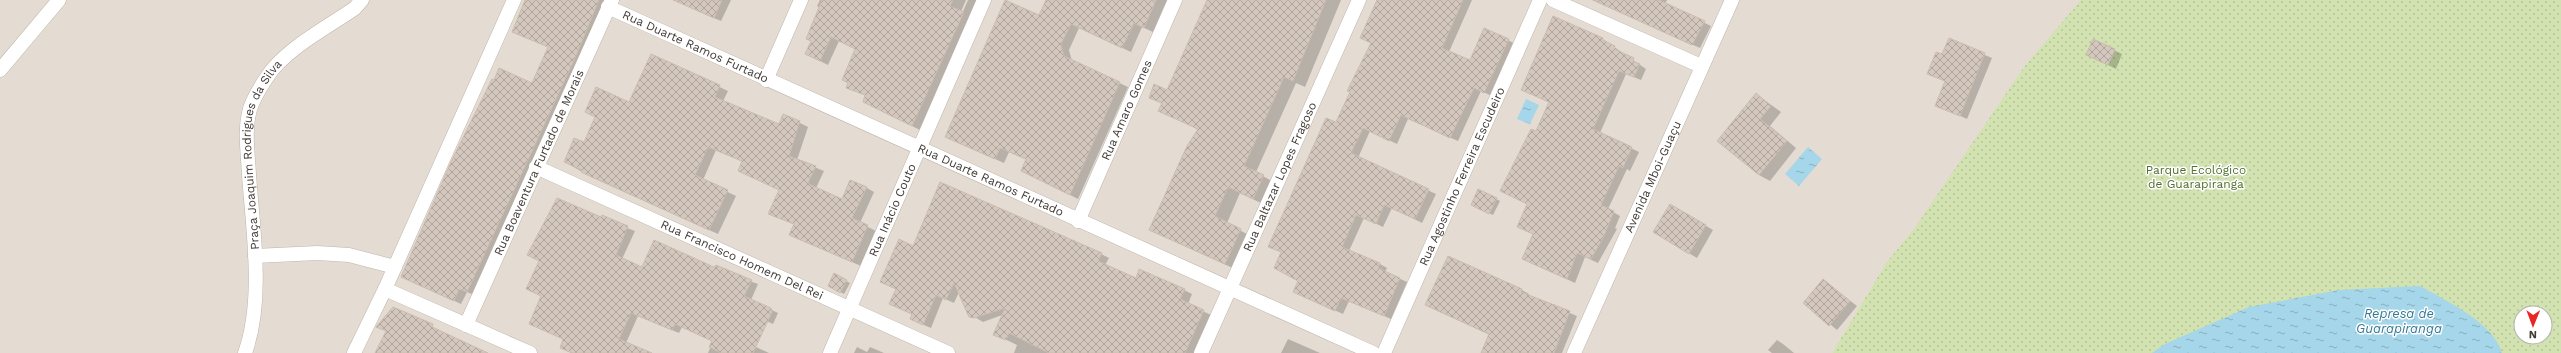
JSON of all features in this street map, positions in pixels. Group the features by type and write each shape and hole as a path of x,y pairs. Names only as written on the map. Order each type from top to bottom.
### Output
{"street":[{"path":"0,70 59,0"},
{"name":"Praça Joaquim Rodrigues da Silva","path":"246,353 251,337 254,316 255,256 246,134 250,108 267,76 288,54 355,8 362,0"},
{"path":"354,353 395,267 514,0"},
{"path":"766,80 801,0"},
{"name":"Rua Inácio Couto","path":"830,353 984,0"},
{"name":"Rua Amaro Gomes","path":"1078,221 1175,0"},
{"name":"Rua Baltazar Lopes Fragoso","path":"1201,353 1359,0"},
{"name":"Rua Agostinho Ferreira Escudeiro","path":"1384,353 1540,0"},
{"path":"1553,0 1701,66"},
{"name":"Avenida Mboi-Guaçu","path":"1574,353 1701,66 1732,0"},
{"name":"Rua Duarte Ramos Furtado","path":"610,4 766,80 1373,353"},
{"name":"Rua Boaventura Furtado de Morais","path":"466,325 610,4"},
{"name":"Rua Francisco Homem Del Rei","path":"536,167 948,353"},
{"path":"255,256 317,253 349,255 395,267"},
{"path":"385,289 530,353"}],"shaded area":[{"path":"0,0 2118,0 1886,263 1832,353 0,353"}],"green space":[{"name":"Parque Ecológico de Guarapiranga","path":"2081,0 2561,0 2561,353 1832,353 1886,263 1914,229 2024,67"}],"water":[{"path":"1526,99 1539,105 1530,124 1517,119"},
{"path":"1808,147 1822,159 1799,186 1785,174"},
{"name":"Represa de Guarapiranga","path":"2420,286 2455,305 2479,322 2497,342 2502,353 2152,353 2165,344 2249,307 2339,290"}],"building":[{"path":"525,0 599,0 575,58 467,292 459,289 454,301 401,277 451,162 492,79 494,80 499,68 532,83 548,47 512,32"},
{"path":"673,0 722,0 714,18"},
{"path":"822,0 953,0 950,6 964,12 912,126 863,102 865,95 846,88 848,83 842,80 855,49 831,37 820,61 805,54 811,41 806,39"},
{"path":"1005,0 1039,15 1046,0 1156,0 1144,28 1134,23 1122,48 1071,24 1063,40 1061,45 1064,56 1120,82 1070,195 1021,171 1026,159 1000,148 995,159 945,137"},
{"path":"1207,0 1326,0 1293,81 1284,77 1244,166 1264,175 1253,199 1228,187 1215,216 1241,229 1225,264 1149,230 1187,146 1198,129 1158,111 1162,103 1149,98 1154,84 1167,90"},
{"path":"1377,0 1463,0 1442,48 1470,60 1484,28 1509,39 1484,93 1474,88 1450,138 1401,115 1389,141 1363,128 1351,153 1429,189 1415,219 1384,205 1376,224 1356,215 1342,247 1380,263 1378,268 1400,278 1384,316 1341,298 1335,311 1293,292 1298,281 1274,268 1281,252 1268,247 1326,118 1336,122 1350,92 1347,91 1371,43 1360,38"},
{"path":"1593,0 1659,0 1705,21 1692,45"},
{"path":"1553,16 1603,38 1603,40 1615,46 1614,49 1634,58 1633,61 1640,64 1634,77 1619,71 1593,129 1632,147 1623,168 1619,166 1601,205 1614,211 1604,236 1591,259 1577,253 1567,279 1522,259 1533,234 1517,227 1527,204 1500,191 1531,129 1536,131 1549,102 1521,90"},
{"path":"1949,38 1985,53 1960,116 1935,106 1945,81 1927,74 1936,52 1942,54"},
{"path":"2093,39 2115,49 2108,65 2086,55"},
{"path":"651,54 720,85 715,97 779,124 783,114 800,121 789,156 816,166 808,183 811,185 842,199 850,180 867,187 852,218 868,225 852,262 789,235 794,224 768,214 779,190 738,171 742,161 708,147 695,175 728,190 709,230 581,172 582,170 564,162 574,138 584,142 595,117 585,112 596,87 629,102"},
{"path":"1756,93 1771,106 1760,119 1787,141 1759,175 1717,141"},
{"path":"940,182 1102,253 1098,261 1136,278 1139,269 1185,289 1180,299 1204,310 1185,353 1049,353 1009,333 1006,340 993,335 1005,308 974,318 969,317 954,283 946,300 936,295 923,325 910,319 912,314 889,304 896,289 880,282 899,239 913,246"},
{"path":"1478,189 1497,198 1489,214 1471,205"},
{"path":"557,198 601,217 602,215 628,226 616,255 642,267 654,240 714,267 716,265 752,280 744,296 771,308 772,312 753,353 721,353 709,347 712,341 675,324 672,330 631,313 619,339 652,353 572,353 560,348 563,339 529,324 541,296 526,289 539,261 527,255"},
{"path":"1670,204 1706,225 1689,254 1653,232"},
{"path":"1448,256 1522,289 1521,292 1570,311 1554,353 1481,353 1489,334 1425,305"},
{"path":"834,273 847,280 840,293 828,286"},
{"path":"1823,279 1850,301 1829,326 1803,303"},
{"path":"393,307 433,324 432,327 488,353 375,353 386,331 376,327"}]}
